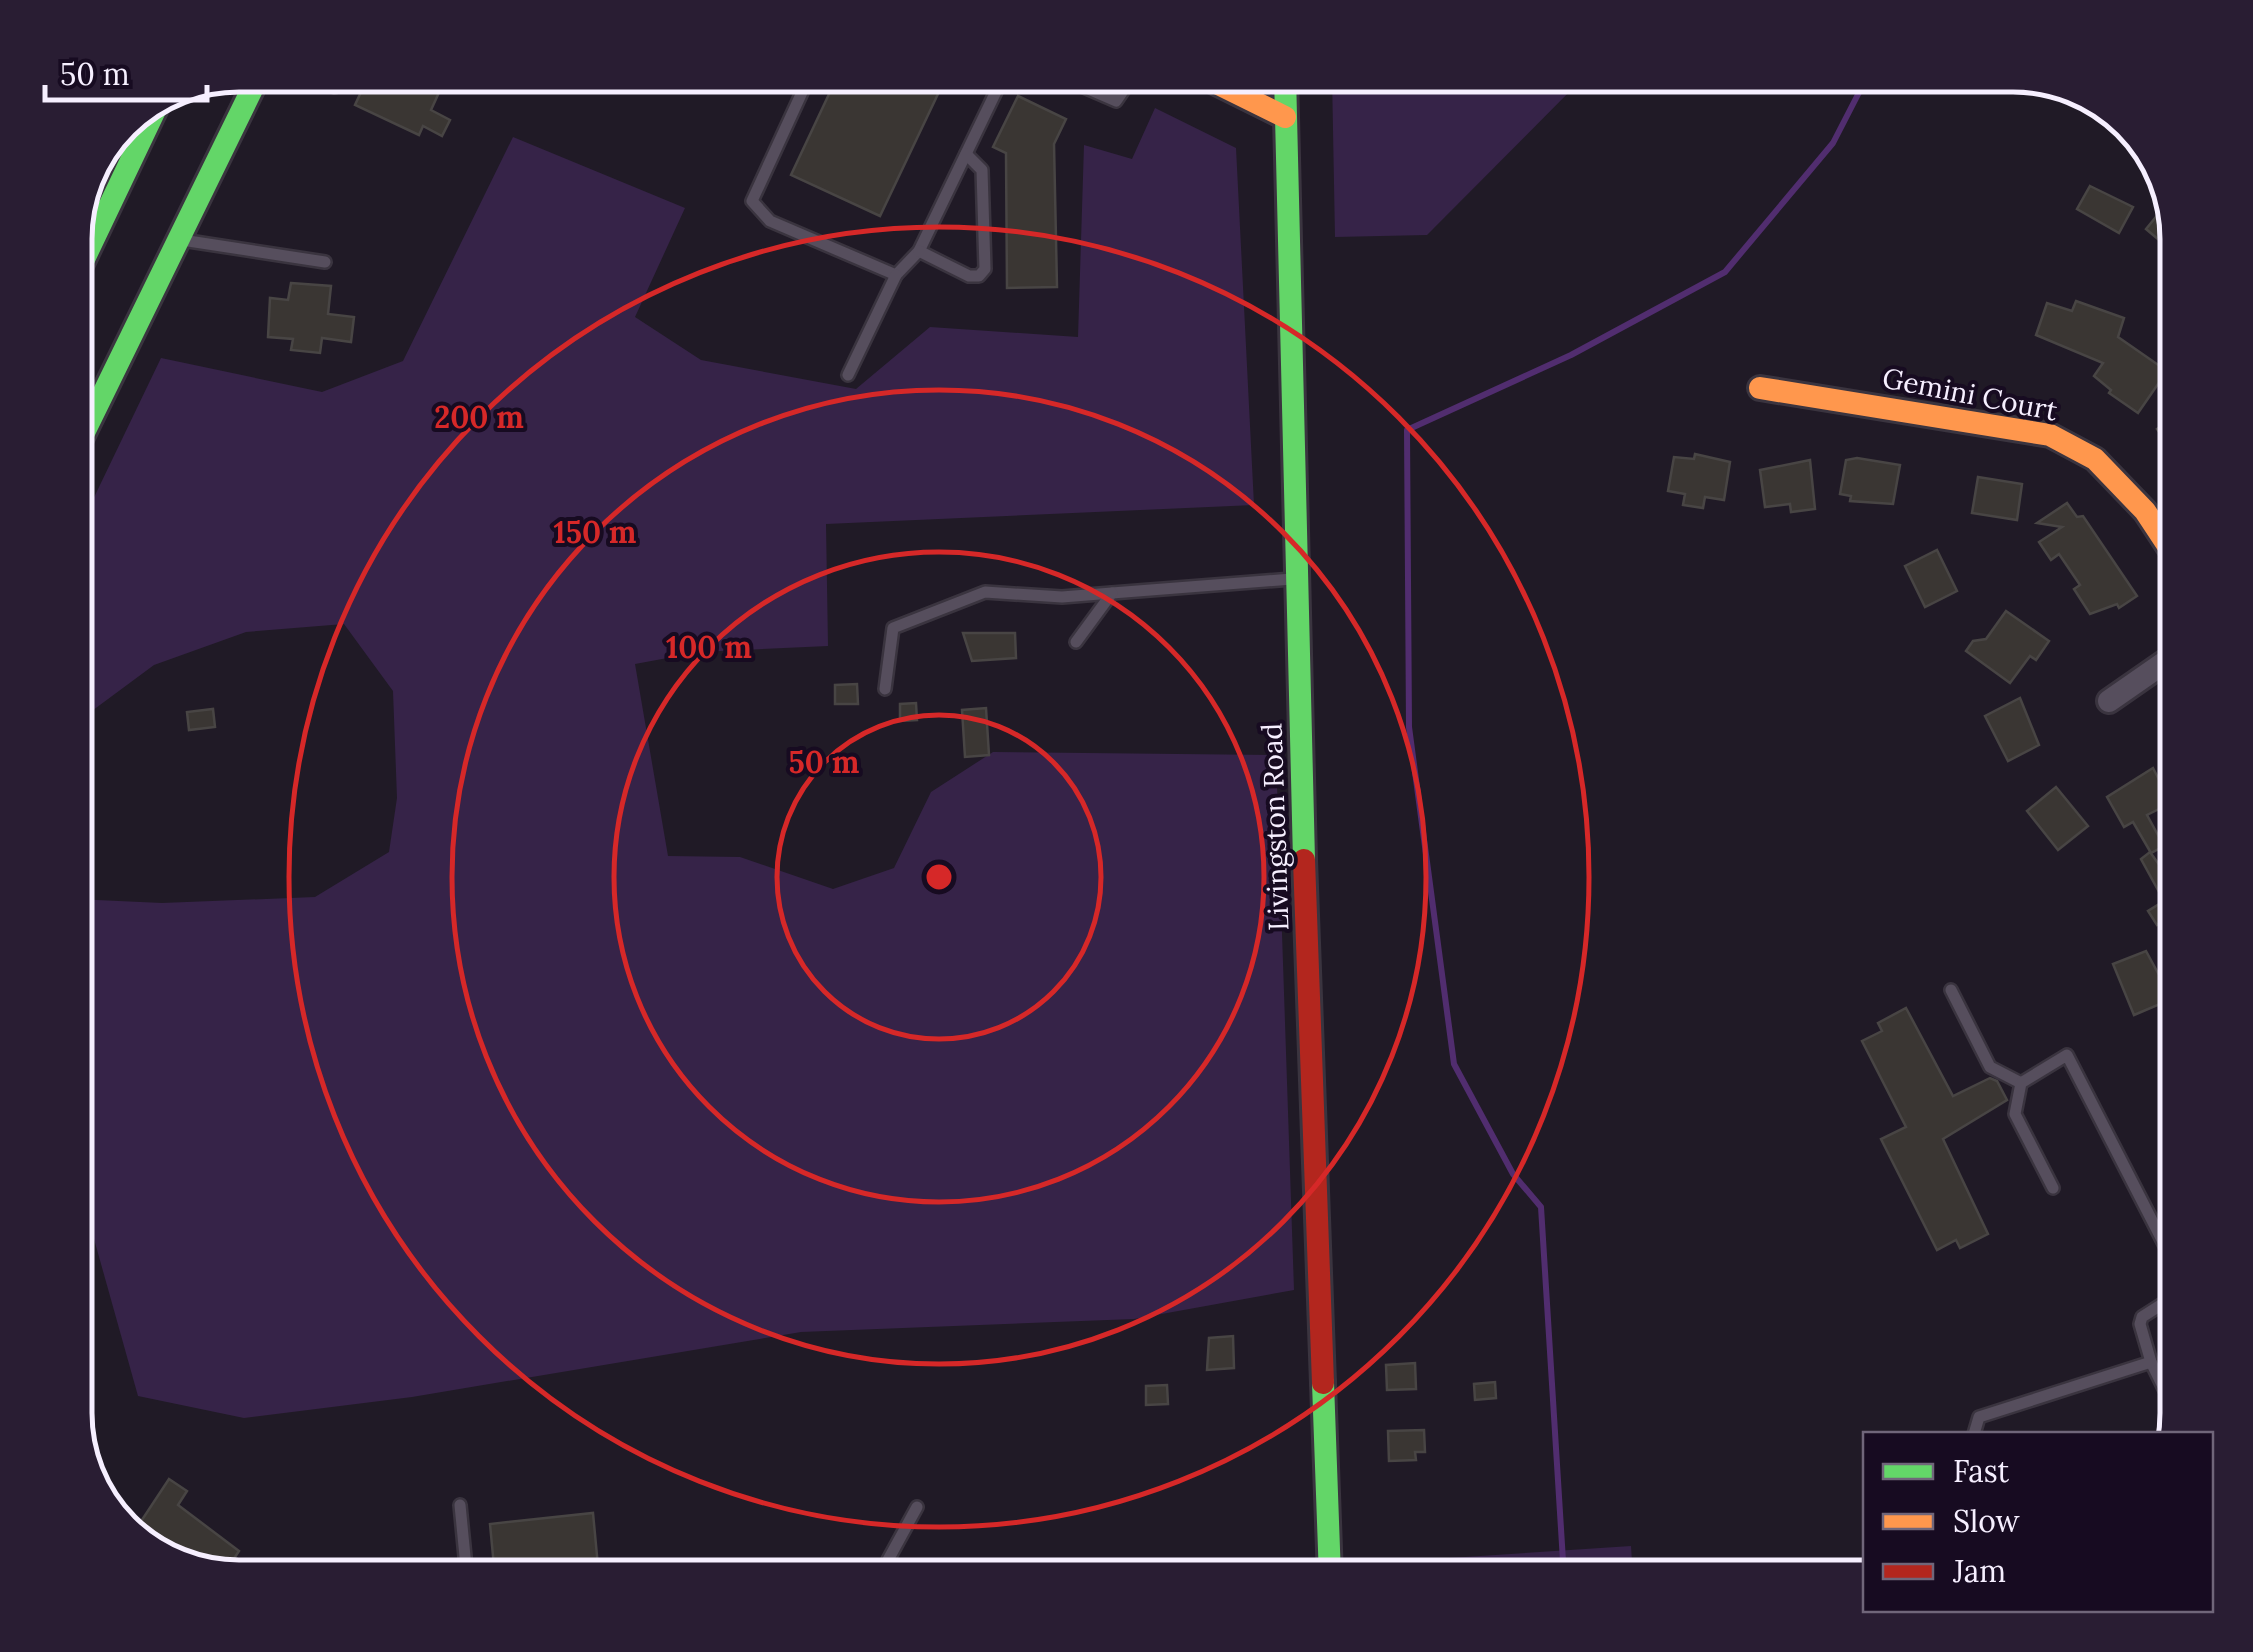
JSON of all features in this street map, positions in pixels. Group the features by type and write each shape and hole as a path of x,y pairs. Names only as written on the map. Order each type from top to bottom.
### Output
{"main road":[{"path":"93,416 249,93"},
{"path":"1236,93 1285,117"},
{"name":"Livingston Road","path":"1286,93 1296,579 1329,1560"},
{"path":"93,242 148,125"},
{"name":"Gemini Court","path":"1760,388 2050,435 2095,459 2145,511 2160,534"}],"street":[{"path":"2109,701 2160,666"}],"lane":[{"path":"802,93 752,202 770,221 896,275"},
{"path":"848,375 896,275 919,251 995,93"},
{"path":"1098,93 1116,101 1122,93"},
{"path":"919,251 969,276 979,276 985,270 982,170 966,154"},
{"path":"178,240 325,262"},
{"path":"885,689 894,628 985,592 1062,596 1296,579"},
{"path":"1076,642 1112,593"},
{"path":"1951,990 1990,1067 2022,1082"},
{"path":"2053,1188 2015,1114 2022,1082 2067,1055 2160,1236"},
{"path":"2160,1305 2142,1316 2140,1324 2160,1378"},
{"path":"1973,1432 1979,1418 2152,1362"},
{"path":"460,1506 465,1560"},
{"path":"888,1560 917,1508"}],"shaded area":[{"path":"1332,93 1568,93 1427,235 1335,237"},
{"path":"1155,108 1236,148 1254,505 826,524 828,646 700,652 635,664 668,856 740,857 833,889 894,868 931,792 993,752 1276,755 1294,1290 1134,1319 801,1332 412,1397 244,1418 138,1396 93,1235 93,900 162,903 315,897 389,852 397,798 393,691 344,624 246,632 154,665 93,710 93,500 161,358 322,392 403,361 513,137 685,208 635,317 701,360 856,389 930,327 1078,337 1084,145 1132,159"},
{"path":"1631,1546 1632,1560 1419,1560"}],"building":[{"path":"361,93 439,93 431,110 450,120 442,136 423,126 419,135 355,105"},
{"path":"830,93 938,93 880,216 791,175"},
{"path":"1018,96 1066,119 1054,144 1057,287 1007,288 1006,153 993,147"},
{"path":"2090,186 2133,207 2119,233 2077,209"},
{"path":"2158,214 2160,241 2146,229"},
{"path":"291,283 331,286 328,314 354,317 351,342 322,338 320,353 291,350 293,339 268,337 270,298 288,300"},
{"path":"2076,301 2124,318 2118,337 2160,366 2160,381 2138,413 2109,393 2111,390 2094,376 2103,363 2036,335 2047,303 2072,311"},
{"path":"1695,454 1730,462 1724,500 1705,497 1703,508 1683,505 1685,494 1668,491 1674,457 1694,459"},
{"path":"1857,458 1900,465 1893,504 1850,501 1851,496 1840,494 1846,460"},
{"path":"1810,460 1815,509 1791,512 1790,504 1765,507 1760,470"},
{"path":"1978,477 2022,484 2017,520 1972,513"},
{"path":"2067,503 2077,517 2083,516 2137,596 2119,608 2117,604 2090,614 2074,589 2080,585 2059,554 2051,560 2039,542 2062,527 2037,523"},
{"path":"1937,550 1957,591 1925,607 1905,566"},
{"path":"2006,611 2049,641 2036,660 2030,656 2010,683 1966,651 1973,641 1986,639"},
{"path":"963,633 1015,633 1016,658 972,661"},
{"path":"857,684 858,704 835,704 835,685"},
{"path":"2020,698 2039,745 2008,761 1985,716"},
{"path":"916,703 917,720 900,721 900,704"},
{"path":"986,708 989,755 965,757 962,710"},
{"path":"213,709 215,727 189,730 187,712"},
{"path":"2153,768 2160,782 2160,808 2147,815 2160,839 2160,848 2151,853 2133,822 2124,827 2107,797"},
{"path":"2056,787 2088,826 2058,850 2027,811"},
{"path":"2150,852 2160,866 2160,894 2141,859"},
{"path":"2160,904 2160,923 2157,925 2148,911"},
{"path":"2146,951 2160,977 2160,1004 2134,1015 2113,964"},
{"path":"1906,1008 1953,1096 1990,1078 1997,1081 2007,1100 1943,1139 1988,1234 1960,1248 1956,1240 1937,1250 1881,1139 1906,1127 1862,1041 1882,1031 1878,1023"},
{"path":"1233,1336 1234,1368 1207,1370 1209,1338"},
{"path":"1415,1363 1416,1389 1387,1390 1386,1365"},
{"path":"1495,1382 1496,1398 1475,1400 1474,1384"},
{"path":"1167,1385 1168,1404 1146,1405 1146,1386"},
{"path":"1424,1430 1425,1452 1415,1452 1416,1460 1389,1461 1388,1431"},
{"path":"169,1479 187,1491 178,1505 239,1551 233,1559 192,1552 141,1521"},
{"path":"593,1513 597,1560 493,1560 490,1524"}],"waterway":[{"path":"1563,1560 1541,1207 1513,1174 1454,1064 1409,727 1407,430 1571,355 1725,272 1833,143 1859,93"}],"traffic: fast":[{"path":"93,414 250,93"},
{"path":"1285,93 1304,860"},
{"path":"93,240 148,125"},
{"path":"1323,1383 1329,1560"}],"traffic: slow":[{"path":"1236,93 1285,117"},
{"path":"1760,388 2050,435 2095,459 2145,511 2160,534"}],"traffic: jam":[{"path":"1304,860 1323,1383"}]}
